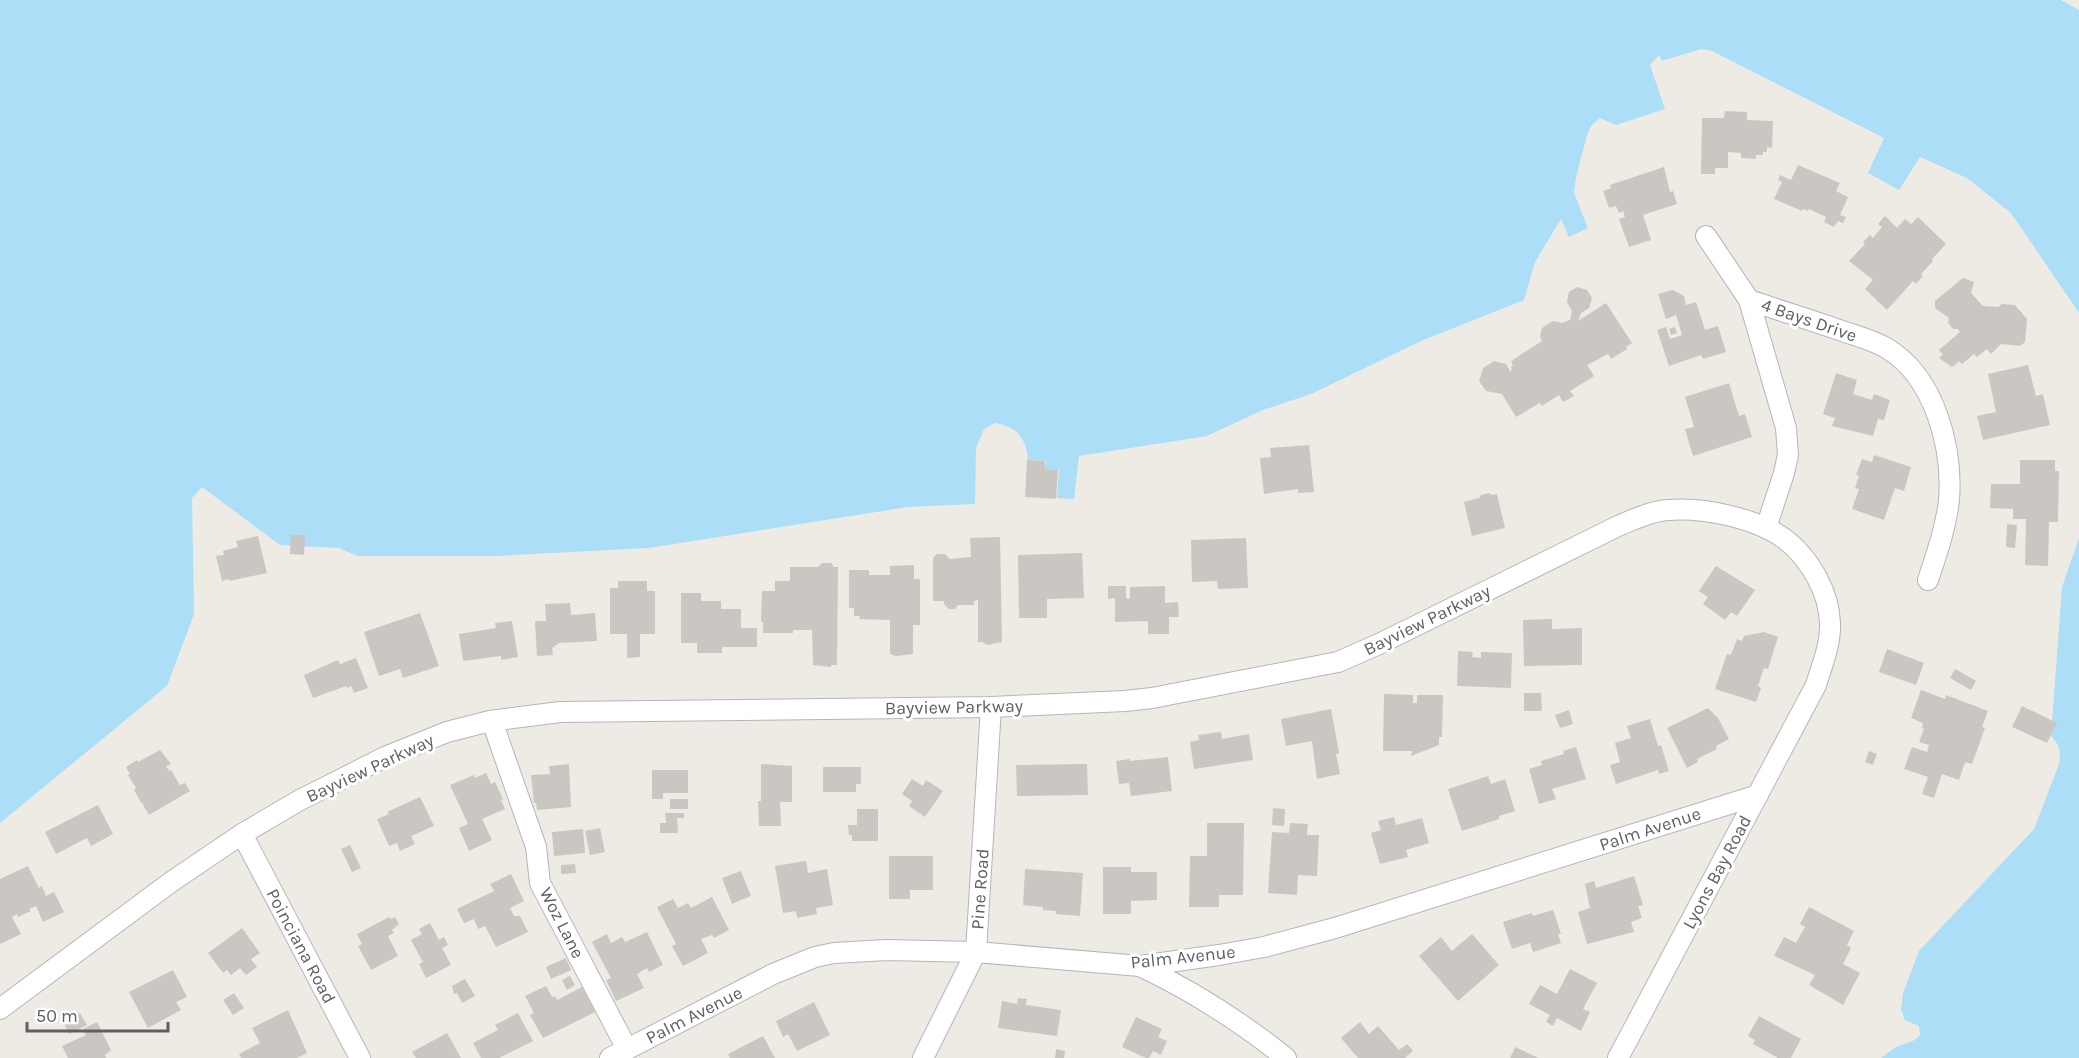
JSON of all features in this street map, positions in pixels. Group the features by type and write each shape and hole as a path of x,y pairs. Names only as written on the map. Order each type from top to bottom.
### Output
{"street":[{"path":"1706,236 1749,300"},
{"name":"4 Bays Drive","path":"1749,300 1873,342 1901,359 1913,370 1932,402 1946,452 1949,475 1946,522 1928,580"},
{"name":"4 Bays Drive","path":"1749,300 1787,437 1788,455 1784,473 1766,528"},
{"name":"Bayview Parkway","path":"0,1010 171,882 242,834 300,800 385,757 447,732 492,721 560,712 991,707 1152,698 1338,662 1620,525 1665,510 1688,509 1715,512 1766,528 1786,540 1802,556 1815,573 1828,604 1829,642 1816,685"},
{"name":"Lyons Bay Road","path":"1618,1058 1816,685"},
{"name":"Pine Road","path":"923,1058 976,952 991,707"},
{"name":"Woz Lane","path":"492,721 536,847 540,883 619,1053"},
{"name":"Palm Avenue","path":"619,1053 773,974 814,957 834,953 887,950 976,952 1140,966 1252,949 1335,928 1758,795"},
{"name":"Poinciana Road","path":"242,834 360,1058"},
{"path":"1140,966 1203,999 1275,1054"}],"water":[{"path":"0,0 2061,0 2079,10 2079,313 2011,213 1967,178 1920,157 1899,190 1868,173 1884,138 1712,51 1701,49 1662,61 1659,55 1650,65 1665,109 1616,125 1600,118 1591,126 1576,177 1574,193 1588,228 1569,237 1561,219 1535,262 1524,300 1421,341 1311,394 1263,410 1207,436 1079,456 1074,499 1057,498 1059,470 1045,469 1046,461 1028,460 1023,440 1019,435 1010,427 995,423 984,429 976,448 975,504 908,507 649,548 496,556 357,556 339,548 280,545 202,487 192,498 194,614 167,686 0,823"},
{"path":"2079,538 2079,1058 1881,1058 1896,1047 1915,1040 1920,1035 1919,1026 1905,1020 1901,1009 1903,993 1919,951 2034,829 2059,764 2059,749 2051,736 2062,587"}],"building":[{"path":"1725,111 1747,112 1747,120 1773,121 1772,148 1767,147 1767,152 1763,152 1763,155 1756,155 1756,159 1741,158 1741,153 1728,152 1728,168 1715,168 1715,174 1701,174 1702,118 1724,118"},
{"path":"1798,165 1840,183 1836,191 1848,197 1840,215 1846,217 1843,223 1838,221 1834,227 1824,222 1826,217 1809,209 1802,211 1774,199 1782,182 1778,180 1780,175 1791,180"},
{"path":"1664,167 1670,192 1673,191 1677,204 1643,215 1651,240 1629,247 1619,219 1625,217 1623,211 1619,213 1616,206 1609,208 1603,191 1611,188 1610,185"},
{"path":"1885,216 1897,228 1905,219 1911,224 1918,217 1946,244 1932,259 1933,261 1921,274 1923,276 1916,284 1913,281 1887,310 1865,289 1873,280 1849,261 1865,244 1863,242 1870,235 1873,238 1882,227 1878,224"},
{"path":"1963,278 1974,282 1971,293 1983,306 2015,305 2027,319 2025,342 2020,346 2001,344 1991,354 1987,349 1977,357 1974,354 1962,364 1959,361 1952,367 1939,358 1943,354 1939,350 1960,332 1958,329 1953,329 1948,323 1949,318 1935,308 1935,301"},
{"path":"1577,287 1587,290 1592,298 1589,308 1581,313 1578,321 1606,303 1632,343 1611,359 1608,354 1587,365 1594,376 1570,391 1574,396 1563,402 1559,395 1542,406 1540,403 1516,417 1502,394 1486,391 1479,381 1483,368 1494,361 1506,364 1510,371 1512,370 1511,361 1542,341 1540,336 1542,328 1553,321 1562,323 1570,320 1572,311 1567,302 1569,292"},
{"path":"1673,290 1684,296 1686,305 1696,302 1705,330 1718,326 1726,352 1703,359 1701,355 1669,366 1657,330 1666,327 1670,339 1682,335 1676,315 1666,319 1658,294"},
{"path":"1675,327 1677,333 1671,335 1669,329"},
{"path":"2028,365 2036,396 2043,394 2050,425 1983,440 1977,416 1996,412 1988,374"},
{"path":"1836,373 1857,380 1853,394 1872,400 1874,394 1890,400 1884,420 1878,419 1873,436 1832,426 1835,418 1823,414"},
{"path":"1729,383 1739,416 1745,414 1752,437 1693,456 1685,429 1694,427 1685,397"},
{"path":"1309,445 1314,492 1298,493 1298,489 1264,494 1260,458 1271,457 1270,448"},
{"path":"1874,455 1911,467 1904,491 1895,488 1884,520 1852,509 1859,489 1855,488 1859,476 1856,475 1862,459 1872,462"},
{"path":"1027,460 1045,461 1045,469 1058,470 1056,499 1025,497"},
{"path":"2020,460 2055,460 2055,471 2059,471 2058,522 2049,522 2048,566 2025,565 2026,519 2013,519 2013,509 1990,508 1991,484 2020,484"},
{"path":"1489,493 1497,494 1505,528 1472,536 1464,502"},
{"path":"2007,524 2017,525 2015,548 2006,547"},
{"path":"291,535 305,535 304,555 290,554"},
{"path":"258,536 267,573 222,581 216,556 224,555 223,551 238,547 236,541"},
{"path":"1000,537 1002,642 987,645 978,642 978,600 974,601 974,605 958,605 955,609 949,609 944,601 933,601 933,558 937,554 945,554 950,559 971,557 970,538"},
{"path":"1246,538 1248,588 1218,589 1217,581 1192,582 1191,540"},
{"path":"1082,553 1084,598 1047,599 1047,618 1019,618 1018,555"},
{"path":"822,563 831,563 834,567 838,567 837,665 831,665 831,667 813,665 812,630 793,630 793,633 763,633 763,622 761,622 762,591 775,591 775,581 790,581 790,567 818,567"},
{"path":"914,565 914,579 920,579 920,625 913,625 913,654 896,656 890,654 890,620 859,619 860,616 854,616 854,608 849,608 849,570 869,570 869,575 890,575 890,566"},
{"path":"1716,566 1755,590 1737,616 1731,612 1725,620 1703,604 1708,597 1699,591"},
{"path":"618,581 647,581 647,591 655,591 655,634 640,634 640,657 627,658 627,634 610,634 610,588 618,588"},
{"path":"1108,586 1126,586 1126,598 1130,599 1130,587 1165,586 1165,603 1178,602 1179,617 1169,617 1169,634 1148,634 1148,621 1115,622 1115,598 1108,599"},
{"path":"681,593 701,593 701,601 721,601 721,609 741,609 741,628 757,628 757,647 722,647 722,653 697,653 697,643 681,643"},
{"path":"570,603 571,615 595,613 597,641 559,643 552,648 553,655 537,656 535,621 546,621 545,604"},
{"path":"420,613 439,666 403,678 400,669 379,676 364,632"},
{"path":"1552,619 1552,629 1582,628 1582,665 1524,666 1523,620"},
{"path":"512,621 518,657 501,660 501,656 463,661 459,634 496,628 495,623"},
{"path":"1764,632 1778,637 1768,669 1764,668 1756,702 1715,689 1727,654 1731,655 1737,639 1742,641 1744,636"},
{"path":"1887,649 1924,663 1916,685 1879,672"},
{"path":"1458,651 1473,652 1472,657 1481,658 1481,652 1512,653 1511,688 1457,686"},
{"path":"356,658 368,688 354,693 351,686 347,688 346,686 313,698 304,675 338,660 340,664"},
{"path":"1955,669 1976,681 1971,690 1950,678"},
{"path":"1921,690 1945,699 1946,695 1988,711 1982,727 1985,728 1972,764 1965,762 1959,780 1942,774 1934,798 1922,794 1928,777 1904,769 1912,747 1927,752 1929,745 1919,742 1924,729 1922,728 1923,723 1911,718"},
{"path":"1524,693 1541,693 1542,711 1524,711"},
{"path":"1384,694 1413,695 1413,703 1417,703 1417,695 1443,695 1442,737 1439,737 1439,745 1411,756 1412,751 1383,751"},
{"path":"2022,706 2057,723 2047,743 2012,727"},
{"path":"1708,708 1718,718 1729,739 1687,768 1667,728"},
{"path":"1331,709 1339,753 1336,754 1340,774 1317,779 1312,741 1286,746 1281,719"},
{"path":"1569,710 1573,724 1560,728 1555,715"},
{"path":"1650,719 1669,771 1659,774 1658,770 1616,784 1610,765 1620,762 1615,743 1631,738 1627,726"},
{"path":"1221,732 1222,739 1249,734 1253,760 1194,769 1190,742 1199,740 1198,735"},
{"path":"1576,747 1586,779 1552,789 1556,799 1539,804 1529,769 1542,765 1541,761 1564,754 1563,751"},
{"path":"160,750 171,764 166,766 169,771 171,770 180,785 185,783 190,791 149,815 143,805 145,804 142,804 134,790 136,788 126,767"},
{"path":"1869,751 1877,754 1873,765 1865,762"},
{"path":"1168,757 1172,791 1131,796 1129,783 1119,784 1116,761"},
{"path":"569,764 571,807 537,810 531,775 550,774 549,766"},
{"path":"761,764 792,766 792,802 780,802 781,826 759,826 758,801 761,801"},
{"path":"1087,764 1088,795 1017,796 1016,765"},
{"path":"823,767 861,767 861,784 856,784 856,792 823,792"},
{"path":"652,770 688,770 688,793 663,793 663,799 652,799"},
{"path":"486,773 491,784 495,782 505,809 482,819 492,840 469,851 459,828 468,824 450,785 474,775 475,778"},
{"path":"1488,776 1491,784 1505,779 1515,811 1499,816 1499,819 1462,831 1448,789"},
{"path":"912,779 923,786 926,780 943,791 925,817 909,806 912,801 902,794"},
{"path":"420,797 434,826 411,836 415,844 400,851 397,843 389,846 377,819"},
{"path":"670,799 688,799 688,809 670,809"},
{"path":"98,805 113,834 91,846 87,838 56,854 45,832"},
{"path":"1273,808 1285,809 1284,826 1272,825"},
{"path":"857,809 878,809 878,841 852,841 848,825 857,825"},
{"path":"665,813 684,813 684,818 677,818 678,833 660,833 660,823 666,823"},
{"path":"1394,817 1396,825 1422,818 1429,843 1406,850 1408,857 1380,864 1371,833 1381,830 1378,821"},
{"path":"1207,823 1244,823 1243,895 1219,895 1219,907 1189,907 1190,856 1207,856"},
{"path":"1290,823 1308,824 1307,835 1319,835 1317,876 1298,875 1297,895 1268,893 1272,832 1289,833"},
{"path":"600,828 605,852 590,855 585,831"},
{"path":"583,829 585,853 554,856 552,832"},
{"path":"350,845 361,868 352,872 341,849"},
{"path":"889,856 933,856 933,890 910,890 910,899 889,899"},
{"path":"806,861 808,873 827,869 833,905 816,908 817,914 797,918 796,911 783,913 775,866"},
{"path":"575,864 576,873 561,874 561,865"},
{"path":"28,866 39,888 42,886 46,896 54,892 64,912 43,922 36,906 18,917 17,914 12,917 21,934 0,944 0,879"},
{"path":"1103,867 1131,867 1131,872 1157,872 1157,900 1131,901 1131,914 1103,914"},
{"path":"1025,869 1083,873 1080,916 1056,914 1056,911 1043,910 1043,907 1023,905"},
{"path":"741,871 751,896 732,904 722,878"},
{"path":"511,874 524,901 510,908 514,916 520,916 528,932 496,947 485,926 478,929 474,919 464,923 457,909 494,891 490,884"},
{"path":"1634,876 1643,905 1638,906 1642,918 1631,922 1634,932 1587,944 1578,912 1590,908 1585,884 1594,881 1596,888"},
{"path":"712,897 729,930 714,938 712,935 701,939 708,953 683,966 672,946 676,944 657,907 673,899 678,908 688,903 691,908"},
{"path":"1809,907 1854,931 1847,945 1851,948 1843,964 1860,973 1843,1005 1809,985 1815,975 1774,956 1784,937 1796,943 1805,927 1800,924"},
{"path":"1553,910 1561,934 1558,934 1561,943 1533,952 1530,943 1512,949 1503,922 1532,913 1533,916"},
{"path":"389,917 391,919 395,917 399,924 392,930 394,933 388,936 398,956 371,970 358,946 362,944 357,934"},
{"path":"430,923 439,940 444,937 448,945 442,948 451,965 426,978 419,964 423,962 411,940 422,934 419,929"},
{"path":"242,928 260,953 251,959 257,967 246,975 240,968 231,975 227,970 223,973 208,953"},
{"path":"647,932 663,965 649,972 647,968 637,974 644,988 616,1001 606,980 611,978 592,942 607,934 611,943 622,937 625,942"},
{"path":"1472,934 1499,965 1458,1001 1419,956 1441,937 1452,951"},
{"path":"566,958 571,970 551,979 546,967"},
{"path":"1570,969 1597,983 1583,1009 1590,1012 1581,1031 1557,1018 1553,1026 1546,1022 1550,1015 1529,1004 1540,985 1557,994"},
{"path":"173,970 187,997 176,1002 181,1010 148,1028 129,992"},
{"path":"570,976 575,985 567,990 562,980"},
{"path":"465,979 475,996 462,1003 457,993 454,994 452,986"},
{"path":"546,986 552,997 555,996 557,1000 582,987 595,1012 543,1038 530,1015 534,1013 525,996"},
{"path":"234,993 244,1008 233,1015 223,1000"},
{"path":"1018,998 1027,999 1026,1005 1061,1010 1057,1036 998,1028 1002,1001 1017,1004"},
{"path":"814,1002 830,1035 797,1051 788,1034 783,1037 776,1021"},
{"path":"288,1010 307,1053 297,1058 241,1058 239,1054 260,1043 252,1028"},
{"path":"80,1013 87,1025 69,1034 63,1021"},
{"path":"518,1013 533,1041 499,1058 481,1058 473,1043 498,1030 495,1025"},
{"path":"1759,1016 1801,1039 1791,1058 1778,1058 1753,1044 1755,1040 1748,1036"},
{"path":"1136,1017 1162,1029 1158,1037 1167,1041 1161,1055 1153,1051 1149,1058 1146,1058 1122,1047"},
{"path":"97,1022 111,1050 105,1055 106,1058 68,1058 62,1046 86,1035 83,1029"},
{"path":"1360,1022 1369,1034 1378,1026 1399,1050 1407,1044 1413,1051 1405,1058 1358,1058 1341,1038"},
{"path":"447,1033 461,1058 416,1058 412,1052"},
{"path":"763,1036 775,1058 730,1058 728,1054"},
{"path":"1515,1047 1539,1058 1510,1058"},
{"path":"1056,1049 1065,1051 1064,1058 1055,1058"}]}
